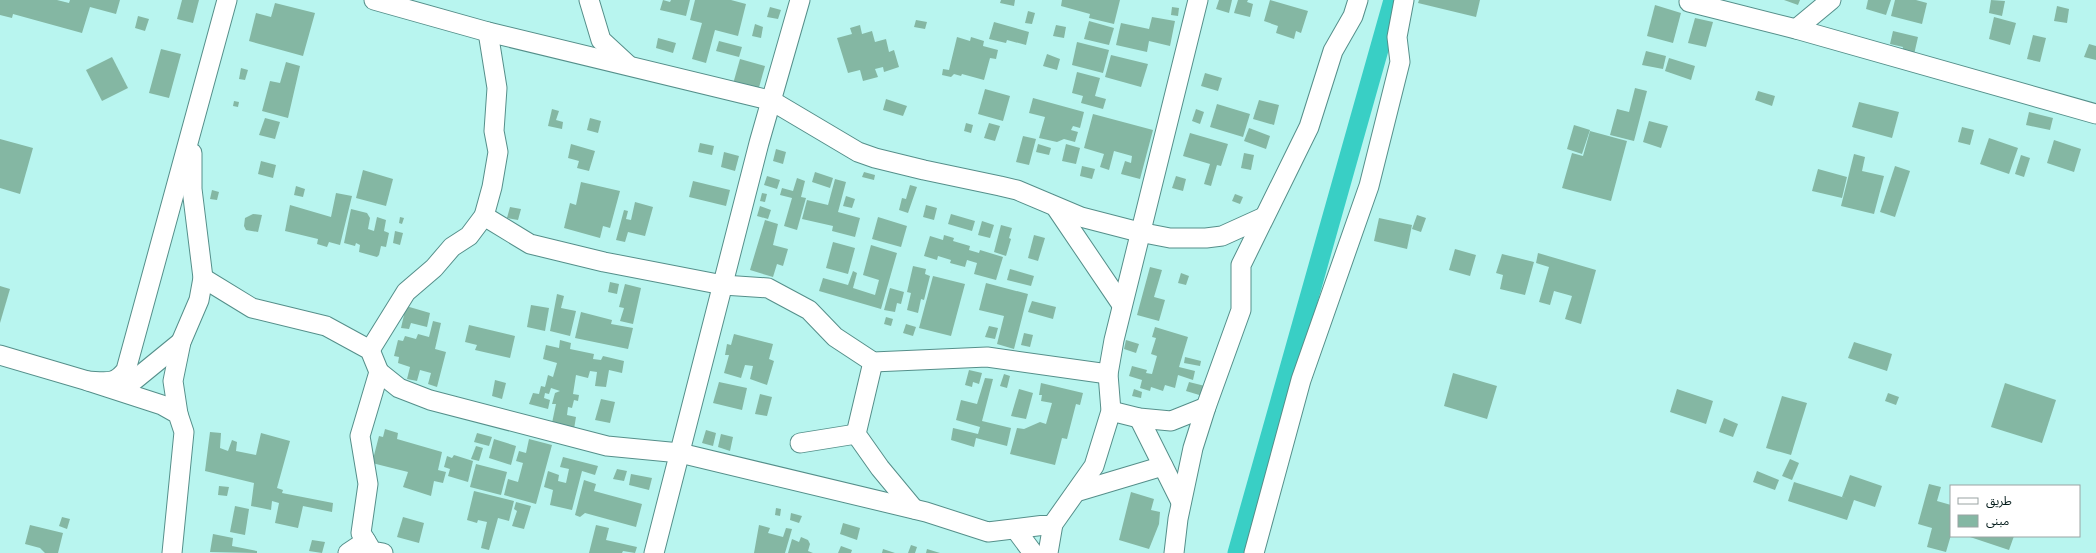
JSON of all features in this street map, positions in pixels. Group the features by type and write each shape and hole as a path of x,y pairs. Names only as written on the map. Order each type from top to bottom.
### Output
{"street":[{"path":"88,381 106,382 119,379 126,370 227,0"},
{"path":"374,0 488,32 772,101 858,152 924,170 977,180 1011,189 1080,217 1139,232 1170,238 1206,238 1222,236 1264,217"},
{"path":"589,0 601,40 628,65"},
{"path":"654,553 759,143 800,0"},
{"path":"1048,553 1053,524 1094,466 1111,412 1108,374 1122,305 1198,0"},
{"path":"1174,553 1181,502 1193,448 1241,310 1241,265 1309,127 1333,51 1353,16 1358,0"},
{"path":"1254,553 1301,380 1369,186 1400,62 1397,37 1404,0"},
{"path":"1796,29 1831,0"},
{"path":"1689,2 1796,29 2096,114"},
{"path":"370,350 406,292 434,268 452,247 469,236 484,216 492,187 498,152 494,131 497,88 488,32"},
{"path":"172,553 184,432 178,414 173,381 181,342 200,300 203,278 192,189 192,127"},
{"path":"1057,208 1122,305"},
{"path":"484,216 530,244 604,262 723,284 768,288 809,310 835,337 873,362 987,357 1108,374"},
{"path":"203,278 252,308 326,326 370,350 379,372 399,388 430,400 608,446 680,453 914,509 988,532 1016,530 1053,524"},
{"path":"121,391 181,342"},
{"path":"0,355 121,391 162,405 178,414"},
{"path":"873,362 856,434 880,468 914,509"},
{"path":"379,372 360,436 368,484 361,533 372,551 383,553"},
{"path":"1111,412 1139,418 1171,421 1206,407"},
{"path":"1139,418 1181,502"},
{"path":"800,443 856,434"},
{"path":"1076,492 1163,466"},
{"path":"1016,530 1032,553"},
{"path":"348,553 366,541"}],"building":[{"path":"0,0 57,0 69,3 70,0 120,0 116,14 90,7 82,33 13,14 12,18 0,15"},
{"path":"182,0 199,0 193,23 177,19"},
{"path":"663,0 670,2 671,0 690,0 686,16 660,10"},
{"path":"695,0 731,0 746,4 738,36 715,30 706,63 692,59 702,23 690,20"},
{"path":"1001,0 1015,0 1014,6 1000,3"},
{"path":"1062,0 1120,0 1114,24 1089,18 1090,14 1061,6"},
{"path":"1219,0 1232,0 1229,13 1216,9"},
{"path":"1238,0 1248,0 1247,2 1253,4 1250,17 1234,13"},
{"path":"1270,0 1308,11 1301,33 1296,31 1294,39 1276,33 1278,26 1264,21"},
{"path":"1419,0 1480,0 1476,17 1418,3"},
{"path":"1784,0 1800,0 1798,5"},
{"path":"1868,0 1891,0 1886,15 1866,9"},
{"path":"1895,0 1916,0 1927,3 1922,24 1891,16"},
{"path":"1991,0 2005,1 2002,16 1989,13"},
{"path":"275,3 315,13 303,56 249,41 256,13 271,17"},
{"path":"1655,5 1681,13 1673,43 1647,36"},
{"path":"2057,6 2069,9 2067,23 2054,21"},
{"path":"770,7 781,10 778,19 767,17"},
{"path":"1172,7 1179,8 1178,16 1171,15"},
{"path":"1028,11 1035,13 1032,24 1025,23"},
{"path":"138,16 149,19 145,31 135,28"},
{"path":"1152,17 1175,21 1170,46 1149,41 1147,52 1116,45 1121,23 1149,29"},
{"path":"1994,17 2016,23 2010,45 1989,39"},
{"path":"1695,18 1713,22 1706,47 1688,43"},
{"path":"916,20 927,22 925,29 914,27"},
{"path":"1089,21 1114,28 1109,45 1084,39"},
{"path":"994,22 1029,32 1026,45 1007,40 1006,43 989,39"},
{"path":"755,24 763,27 761,38 752,36"},
{"path":"860,25 862,34 872,31 875,42 886,39 889,52 894,50 899,67 884,72 883,67 875,69 878,77 863,81 860,70 848,73 837,38 852,34 850,28"},
{"path":"1056,25 1066,27 1064,38 1053,36"},
{"path":"1893,31 1918,37 1913,59 1901,56 1903,47 1890,44"},
{"path":"2033,35 2046,38 2040,62 2027,59"},
{"path":"957,37 970,41 971,37 984,41 983,46 998,50 996,59 990,58 984,80 962,74 961,76 954,74 951,77 942,75 943,69 949,70"},
{"path":"658,38 676,43 673,53 656,48"},
{"path":"719,41 742,47 739,57 716,51"},
{"path":"1077,42 1109,50 1103,73 1072,65"},
{"path":"2089,44 2096,46 2096,60 2084,57"},
{"path":"161,49 181,54 169,98 149,93"},
{"path":"1646,51 1666,56 1663,69 1642,65"},
{"path":"1047,54 1060,59 1057,70 1043,66"},
{"path":"1111,55 1148,64 1141,87 1105,77"},
{"path":"112,57 128,88 102,101 86,70"},
{"path":"1669,58 1695,66 1691,80 1665,71"},
{"path":"740,59 765,66 758,91 733,84"},
{"path":"286,62 300,66 288,118 262,111 270,81 280,83"},
{"path":"241,68 248,70 245,80 239,79"},
{"path":"1077,72 1100,78 1095,96 1106,99 1103,109 1081,103 1083,96 1072,93"},
{"path":"1205,73 1222,78 1218,91 1201,86"},
{"path":"1635,88 1647,91 1634,141 1610,135 1617,109 1629,112"},
{"path":"985,89 1010,96 1003,121 978,114"},
{"path":"1758,91 1775,96 1772,106 1755,100"},
{"path":"1033,98 1084,112 1080,128 1073,126 1071,130 1078,132 1075,142 1064,139 1057,142 1039,138 1045,117 1029,113"},
{"path":"886,99 907,106 903,116 883,110"},
{"path":"1259,100 1279,105 1274,125 1253,119"},
{"path":"234,101 239,102 238,107 233,106"},
{"path":"1859,102 1899,112 1892,138 1852,127"},
{"path":"1217,104 1250,114 1243,137 1210,127"},
{"path":"552,109 559,111 556,120 563,122 562,129 548,126"},
{"path":"1196,109 1204,112 1200,124 1192,121"},
{"path":"2029,112 2053,118 2050,130 2026,125"},
{"path":"1093,114 1153,130 1140,179 1121,174 1125,161 1131,163 1132,156 1114,151 1109,170 1100,167 1104,154 1084,148"},
{"path":"265,118 280,122 275,139 259,135"},
{"path":"590,118 601,121 598,133 587,130"},
{"path":"1649,121 1668,126 1661,148 1643,142"},
{"path":"966,123 973,125 971,133 964,131"},
{"path":"989,123 1000,126 995,141 984,138"},
{"path":"1574,125 1590,130 1582,154 1567,149"},
{"path":"1962,127 1974,130 1970,145 1958,142"},
{"path":"1249,128 1270,136 1266,149 1244,141"},
{"path":"1590,131 1627,141 1611,201 1562,188 1572,153 1583,156"},
{"path":"1190,133 1228,144 1221,166 1217,165 1211,186 1204,184 1210,164 1183,156"},
{"path":"1023,136 1036,139 1029,165 1016,162"},
{"path":"1989,138 2018,148 2009,174 1980,164"},
{"path":"0,139 33,148 20,194 0,188"},
{"path":"2054,140 2081,149 2074,172 2047,163"},
{"path":"700,143 714,146 712,155 698,152"},
{"path":"571,144 595,151 589,171 577,168 579,161 568,158"},
{"path":"1038,144 1051,148 1049,155 1036,152"},
{"path":"1066,144 1080,148 1076,164 1062,161"},
{"path":"776,149 786,152 783,164 773,161"},
{"path":"724,152 739,156 735,171 721,167"},
{"path":"1244,153 1254,155 1251,170 1241,168"},
{"path":"1854,154 1865,157 1862,171 1884,176 1874,214 1841,206"},
{"path":"2021,155 2030,158 2024,177 2015,174"},
{"path":"261,161 276,165 273,178 258,174"},
{"path":"1082,166 1095,169 1092,179 1080,176"},
{"path":"1895,166 1910,171 1895,217 1880,212"},
{"path":"1818,169 1847,177 1842,198 1812,191"},
{"path":"363,170 393,179 386,206 356,198"},
{"path":"815,172 833,178 830,188 812,182"},
{"path":"864,172 875,175 874,180 862,177"},
{"path":"767,176 780,180 777,189 764,185"},
{"path":"1176,176 1186,179 1183,191 1172,188"},
{"path":"797,178 805,181 801,197 806,198 797,230 784,226 792,198 780,195 782,188 793,191"},
{"path":"835,179 846,182 838,212 860,218 855,237 832,231 833,226 802,219 807,200 828,205"},
{"path":"693,181 730,190 726,206 689,197"},
{"path":"581,182 620,191 610,228 603,226 600,238 564,228 570,203 576,205"},
{"path":"910,185 917,187 908,213 899,210 902,198 906,199"},
{"path":"296,186 305,189 303,197 294,195"},
{"path":"212,190 219,192 217,200 210,199"},
{"path":"336,193 352,196 340,245 329,242 327,247 317,244 318,239 285,231 290,205 331,217"},
{"path":"762,193 767,194 765,202 760,201"},
{"path":"1235,194 1243,197 1240,204 1232,201"},
{"path":"846,196 855,199 852,208 843,206"},
{"path":"635,202 653,207 645,236 628,232 625,242 616,240 624,210 628,211 626,219 631,220"},
{"path":"926,205 937,208 934,220 923,217"},
{"path":"760,206 771,210 768,219 757,216"},
{"path":"510,207 521,209 518,220 507,218"},
{"path":"351,209 367,213 370,218 368,229 374,231 377,217 386,220 384,231 389,233 386,247 381,246 377,257 359,252 360,245 356,243 355,246 344,243"},
{"path":"253,214 262,215 258,232 246,230 244,226 245,218"},
{"path":"951,214 975,221 972,231 948,224"},
{"path":"1417,215 1426,218 1421,232 1412,229"},
{"path":"400,217 404,218 402,224 399,223"},
{"path":"878,217 907,226 901,247 872,239"},
{"path":"1379,218 1412,225 1407,249 1374,241"},
{"path":"765,220 778,224 773,245 788,249 783,266 777,264 773,277 750,270"},
{"path":"982,221 994,225 990,238 978,235"},
{"path":"1001,225 1012,228 1009,238 1011,239 1006,256 994,252"},
{"path":"395,231 403,233 400,245 393,243"},
{"path":"944,235 954,238 953,241 970,246 969,250 979,253 980,250 1003,257 996,280 974,274 977,263 967,260 965,267 950,263 951,260 938,256 937,260 924,256 930,236 943,240"},
{"path":"1034,235 1045,238 1038,261 1028,258"},
{"path":"833,242 855,248 848,274 826,268"},
{"path":"871,245 897,253 881,309 819,291 823,278 848,285 853,271 857,273 853,288 875,295 879,280 863,275"},
{"path":"1455,249 1476,255 1470,276 1449,270"},
{"path":"1538,253 1596,270 1581,324 1565,319 1572,296 1554,291 1550,305 1539,302 1549,267 1536,263"},
{"path":"1502,254 1534,262 1525,295 1500,289 1503,275 1496,273"},
{"path":"913,266 926,269 925,274 930,276 924,300 921,299 918,313 907,310 911,293 907,292"},
{"path":"1150,267 1162,270 1154,297 1165,300 1159,321 1137,315"},
{"path":"1010,269 1034,276 1031,286 1007,280"},
{"path":"1181,273 1189,276 1186,285 1178,283"},
{"path":"933,276 965,284 951,336 919,328"},
{"path":"610,282 619,284 617,294 608,292"},
{"path":"986,283 1028,294 1014,349 997,344 1004,316 979,310"},
{"path":"625,284 641,288 633,324 620,321 624,308 619,307"},
{"path":"0,286 10,289 0,323"},
{"path":"890,288 904,292 901,304 897,303 895,312 884,310"},
{"path":"557,294 564,296 561,308 576,311 570,336 550,331"},
{"path":"1032,301 1056,307 1053,319 1028,312"},
{"path":"531,305 549,308 545,331 527,327"},
{"path":"406,306 430,313 427,327 411,323 409,329 401,328"},
{"path":"581,312 612,320 611,324 633,328 628,349 575,338"},
{"path":"886,317 893,319 891,326 884,324"},
{"path":"433,321 441,323 435,349 446,352 437,387 428,384 431,373 420,370 417,381 407,379 410,367 398,363 399,357 394,356 398,340 403,341 405,336 416,339 418,334 429,337"},
{"path":"906,324 916,327 913,336 903,333"},
{"path":"469,325 515,336 510,358 475,350 477,345 465,342"},
{"path":"989,326 998,328 995,339 985,337"},
{"path":"1155,327 1188,337 1179,367 1195,371 1193,380 1178,375 1175,388 1165,385 1163,391 1151,387 1150,391 1140,388 1142,380 1129,376 1132,366 1147,370 1146,373 1152,374 1157,356 1151,354 1156,338 1152,337"},
{"path":"1024,333 1033,335 1030,347 1021,345"},
{"path":"734,334 773,344 769,359 774,361 767,385 750,379 753,366 745,365 741,378 724,373 729,355 725,355 727,344 731,345"},
{"path":"560,340 571,343 570,349 594,354 593,359 601,360 603,356 624,361 622,373 609,370 606,387 595,386 597,372 590,371 588,378 576,375 573,394 579,395 578,401 574,400 572,408 568,407 567,415 576,417 574,429 552,423 556,404 552,404 555,393 560,391 551,388 549,394 545,393 544,398 550,400 548,409 529,404 533,393 539,394 541,386 545,387 548,375 553,377 557,363 543,359 546,345 559,348"},
{"path":"1126,340 1139,344 1136,353 1124,349"},
{"path":"1854,342 1892,354 1887,371 1848,358"},
{"path":"1185,357 1201,361 1200,366 1184,363"},
{"path":"969,370 982,373 979,384 973,382 972,387 965,385"},
{"path":"1453,373 1497,386 1487,419 1444,406"},
{"path":"1004,374 1010,376 1007,388 1000,386"},
{"path":"985,378 993,379 982,421 1011,428 1007,446 976,438 974,447 951,440 953,428 978,434 980,427 956,420 961,400 977,404"},
{"path":"495,380 506,383 502,399 492,396"},
{"path":"719,382 747,388 742,410 713,403"},
{"path":"1189,382 1209,387 1206,397 1186,391"},
{"path":"1041,383 1083,393 1080,405 1076,404 1067,439 1062,438 1055,465 1010,454 1017,428 1024,429 1040,422 1046,424 1052,403 1041,401 1042,395 1039,395"},
{"path":"2005,383 2056,400 2042,443 1991,427"},
{"path":"1019,389 1033,393 1026,419 1011,416"},
{"path":"1134,389 1142,392 1141,398 1132,396"},
{"path":"1677,389 1713,401 1706,424 1670,412"},
{"path":"1888,393 1899,397 1896,405 1885,401"},
{"path":"760,394 772,397 767,416 755,414"},
{"path":"1782,396 1807,403 1791,455 1766,448"},
{"path":"601,399 615,402 610,423 595,420"},
{"path":"1724,418 1738,424 1733,437 1719,432"},
{"path":"385,429 398,433 397,439 442,452 438,470 446,472 443,483 434,481 431,496 403,487 408,472 372,463 379,436 383,437"},
{"path":"706,430 716,433 713,446 702,443"},
{"path":"210,432 221,433 220,448 228,451 232,440 237,442 236,451 256,455 261,433 290,441 277,488 283,490 282,493 333,503 332,512 303,506 298,528 275,523 279,503 272,501 271,510 251,506 254,483 205,471"},
{"path":"477,433 492,437 489,446 474,442"},
{"path":"721,434 733,437 730,451 718,447"},
{"path":"494,439 516,446 511,465 489,458"},
{"path":"529,439 552,445 536,504 504,495 508,479 518,482 523,463 516,461 519,451 526,453"},
{"path":"476,446 483,448 479,461 471,459"},
{"path":"454,455 473,461 468,482 448,476 450,469 444,467 447,456 452,458"},
{"path":"563,457 598,466 595,475 582,471 572,510 550,505 553,490 544,487 548,471 559,475 558,481 566,483 569,469 560,467"},
{"path":"1790,459 1799,463 1792,480 1782,476"},
{"path":"476,464 507,472 501,495 470,487"},
{"path":"617,469 627,471 624,481 613,479"},
{"path":"1757,471 1779,480 1775,490 1753,482"},
{"path":"631,474 652,478 649,490 629,485"},
{"path":"1850,475 1882,486 1875,507 1854,500 1847,520 1788,501 1794,482 1848,499 1842,497"},
{"path":"584,480 596,484 594,491 642,504 636,527 585,513 580,517 575,515"},
{"path":"1929,484 1941,487 1937,501 1950,505 1950,537 1946,552 1927,547 1932,528 1918,524"},
{"path":"219,486 229,487 227,496 218,495"},
{"path":"474,491 514,501 509,521 498,518 489,550 481,548 487,522 478,520 477,523 467,520"},
{"path":"1131,492 1154,499 1151,510 1160,512 1159,524 1149,549 1119,540"},
{"path":"516,502 531,506 524,529 512,526 517,511 514,509"},
{"path":"235,506 249,509 245,535 230,532"},
{"path":"776,508 781,509 780,516 775,515"},
{"path":"791,513 802,516 799,523 790,520"},
{"path":"62,517 70,519 67,529 59,526"},
{"path":"403,517 424,523 419,543 397,537"},
{"path":"843,523 860,528 857,540 840,534"},
{"path":"30,525 63,533 58,553 45,553 40,548 25,544"},
{"path":"596,525 609,528 606,540 637,547 635,553 623,551 622,553 589,553"},
{"path":"759,525 770,528 768,533 783,537 786,528 792,529 785,553 754,553"},
{"path":"213,534 233,538 232,546 257,551 257,553 210,552"},
{"path":"801,537 808,540 810,544 808,551 813,553 788,553 792,539 799,542"},
{"path":"1970,537 2014,537 2009,550"},
{"path":"312,540 325,542 322,553 309,551"},
{"path":"911,545 917,547 915,553 908,553"},
{"path":"841,546 852,550 851,553 838,553"},
{"path":"883,549 895,553 882,553"},
{"path":"927,549 940,553 926,553"}],"waterway":[{"path":"1237,553 1393,0"}]}
